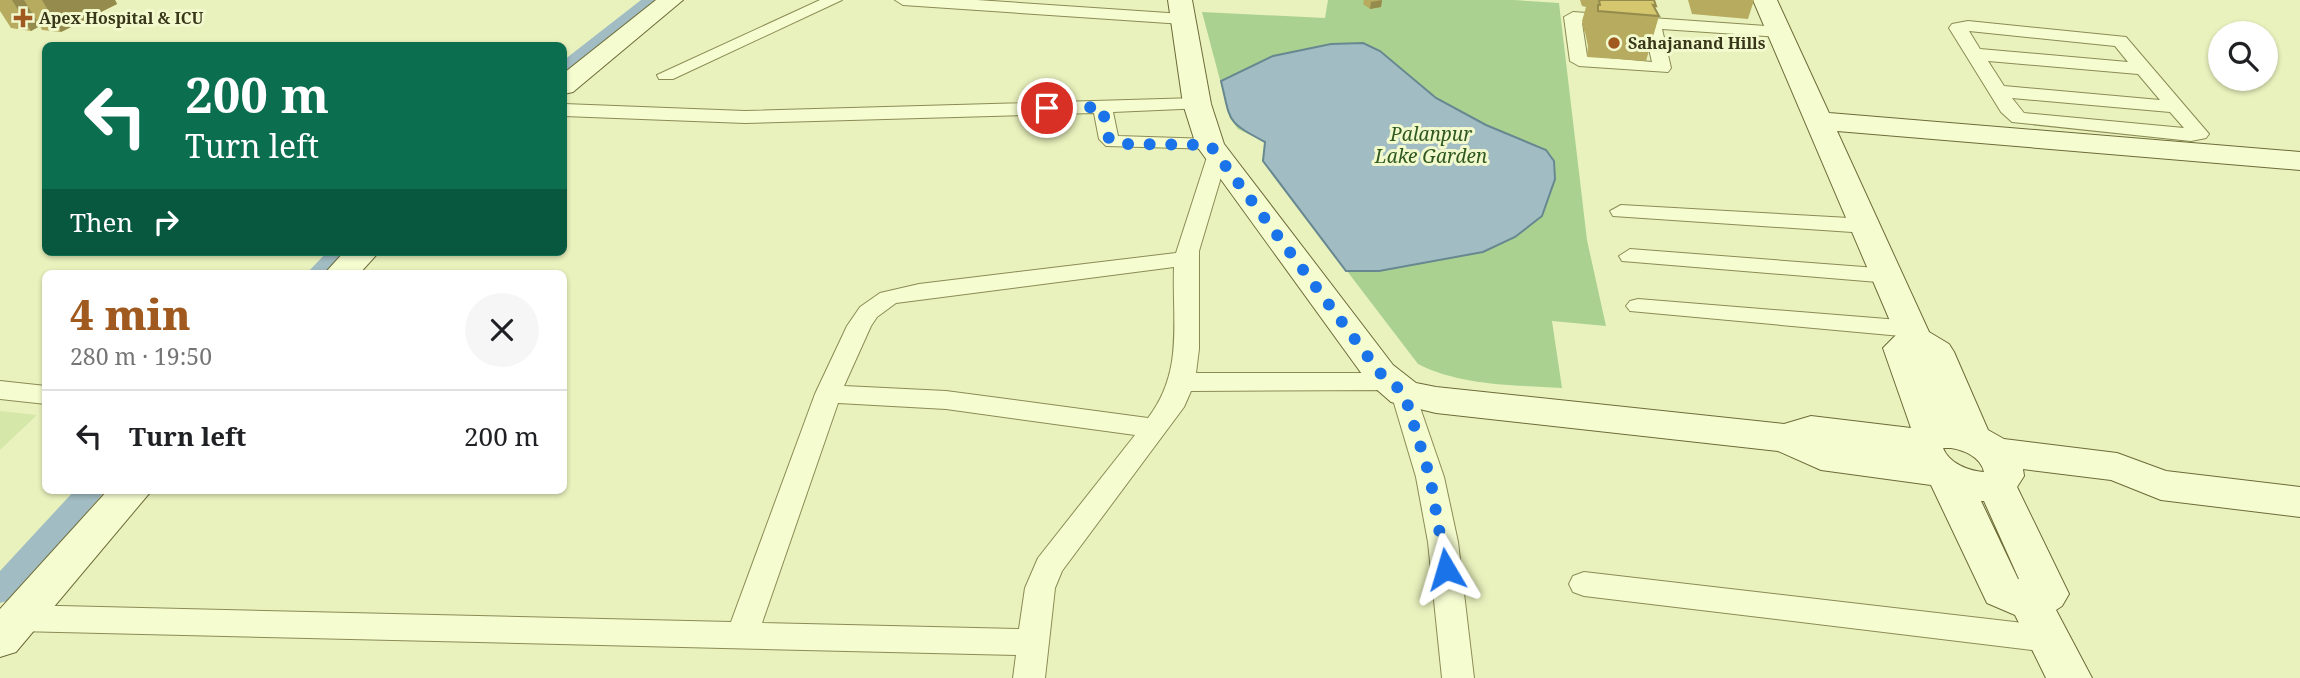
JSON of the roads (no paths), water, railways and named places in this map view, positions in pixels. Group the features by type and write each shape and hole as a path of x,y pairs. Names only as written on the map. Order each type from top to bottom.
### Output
{"street":[{"path":"567,84 671,0"},
{"path":"666,75 834,0"},
{"path":"903,0 1181,9 1197,104 1214,151 1380,373 1397,387 1430,477 1441,529 1458,678"},
{"path":"1571,0 1572,8 1638,16"},
{"path":"1748,0 1769,20 1819,121 1914,334 1937,352 1991,463 2047,594 2040,621"},
{"path":"1638,16 1662,68 1579,61 1573,17 1638,16 1769,20"},
{"path":"1819,121 2092,135 2199,134 2124,44 2115,39 2016,30 1959,27 1997,91 2011,112 2019,118 2092,135 2300,161"},
{"path":"2016,30 2092,135"},
{"path":"1974,54 2146,69"},
{"path":"2093,65 2122,102"},
{"path":"1997,91 2178,107"},
{"path":"567,110 745,117 1197,104"},
{"path":"1102,107 1109,139 1113,142 1214,151"},
{"path":"1029,678 1040,588 1049,566 1175,401 1183,382 1189,347 1186,259 1214,151"},
{"path":"1621,211 1867,226"},
{"path":"344,270 359,256"},
{"path":"1630,256 1890,276"},
{"path":"743,635 828,394 868,312 888,298 919,291 1186,259"},
{"path":"1638,306 1914,334"},
{"path":"1914,334 1901,348 1937,457 2002,591 2040,621 2069,678"},
{"path":"1183,382 1397,387 1449,402 1786,438 1821,456 1937,457 1975,486 1991,463"},
{"path":"0,390 42,395"},
{"path":"828,394 946,400 1154,428"},
{"path":"1991,463 2133,494 2161,485 2300,502"},
{"path":"9,629 128,494"},
{"path":"1584,584 2040,621"},
{"path":"9,629 743,635 1033,642"}],"water":[{"path":"1363,43 1380,51 1436,98 1486,125 1546,150 1554,161 1555,179 1542,216 1515,237 1483,252 1379,271 1346,271 1263,161 1265,142 1243,130 1232,119 1221,81 1273,56 1331,44"}],"waterway":[{"path":"567,67 651,0"},
{"path":"321,270 336,256"},
{"path":"0,591 88,494"}],"place":[{"name":"Apex Hospital & ICU","path":"23,18"},
{"name":"Sahajanand Hills","path":"1614,43"}],"park label":[{"name":"Palanpur Lake Garden","path":"1431,145"}]}
